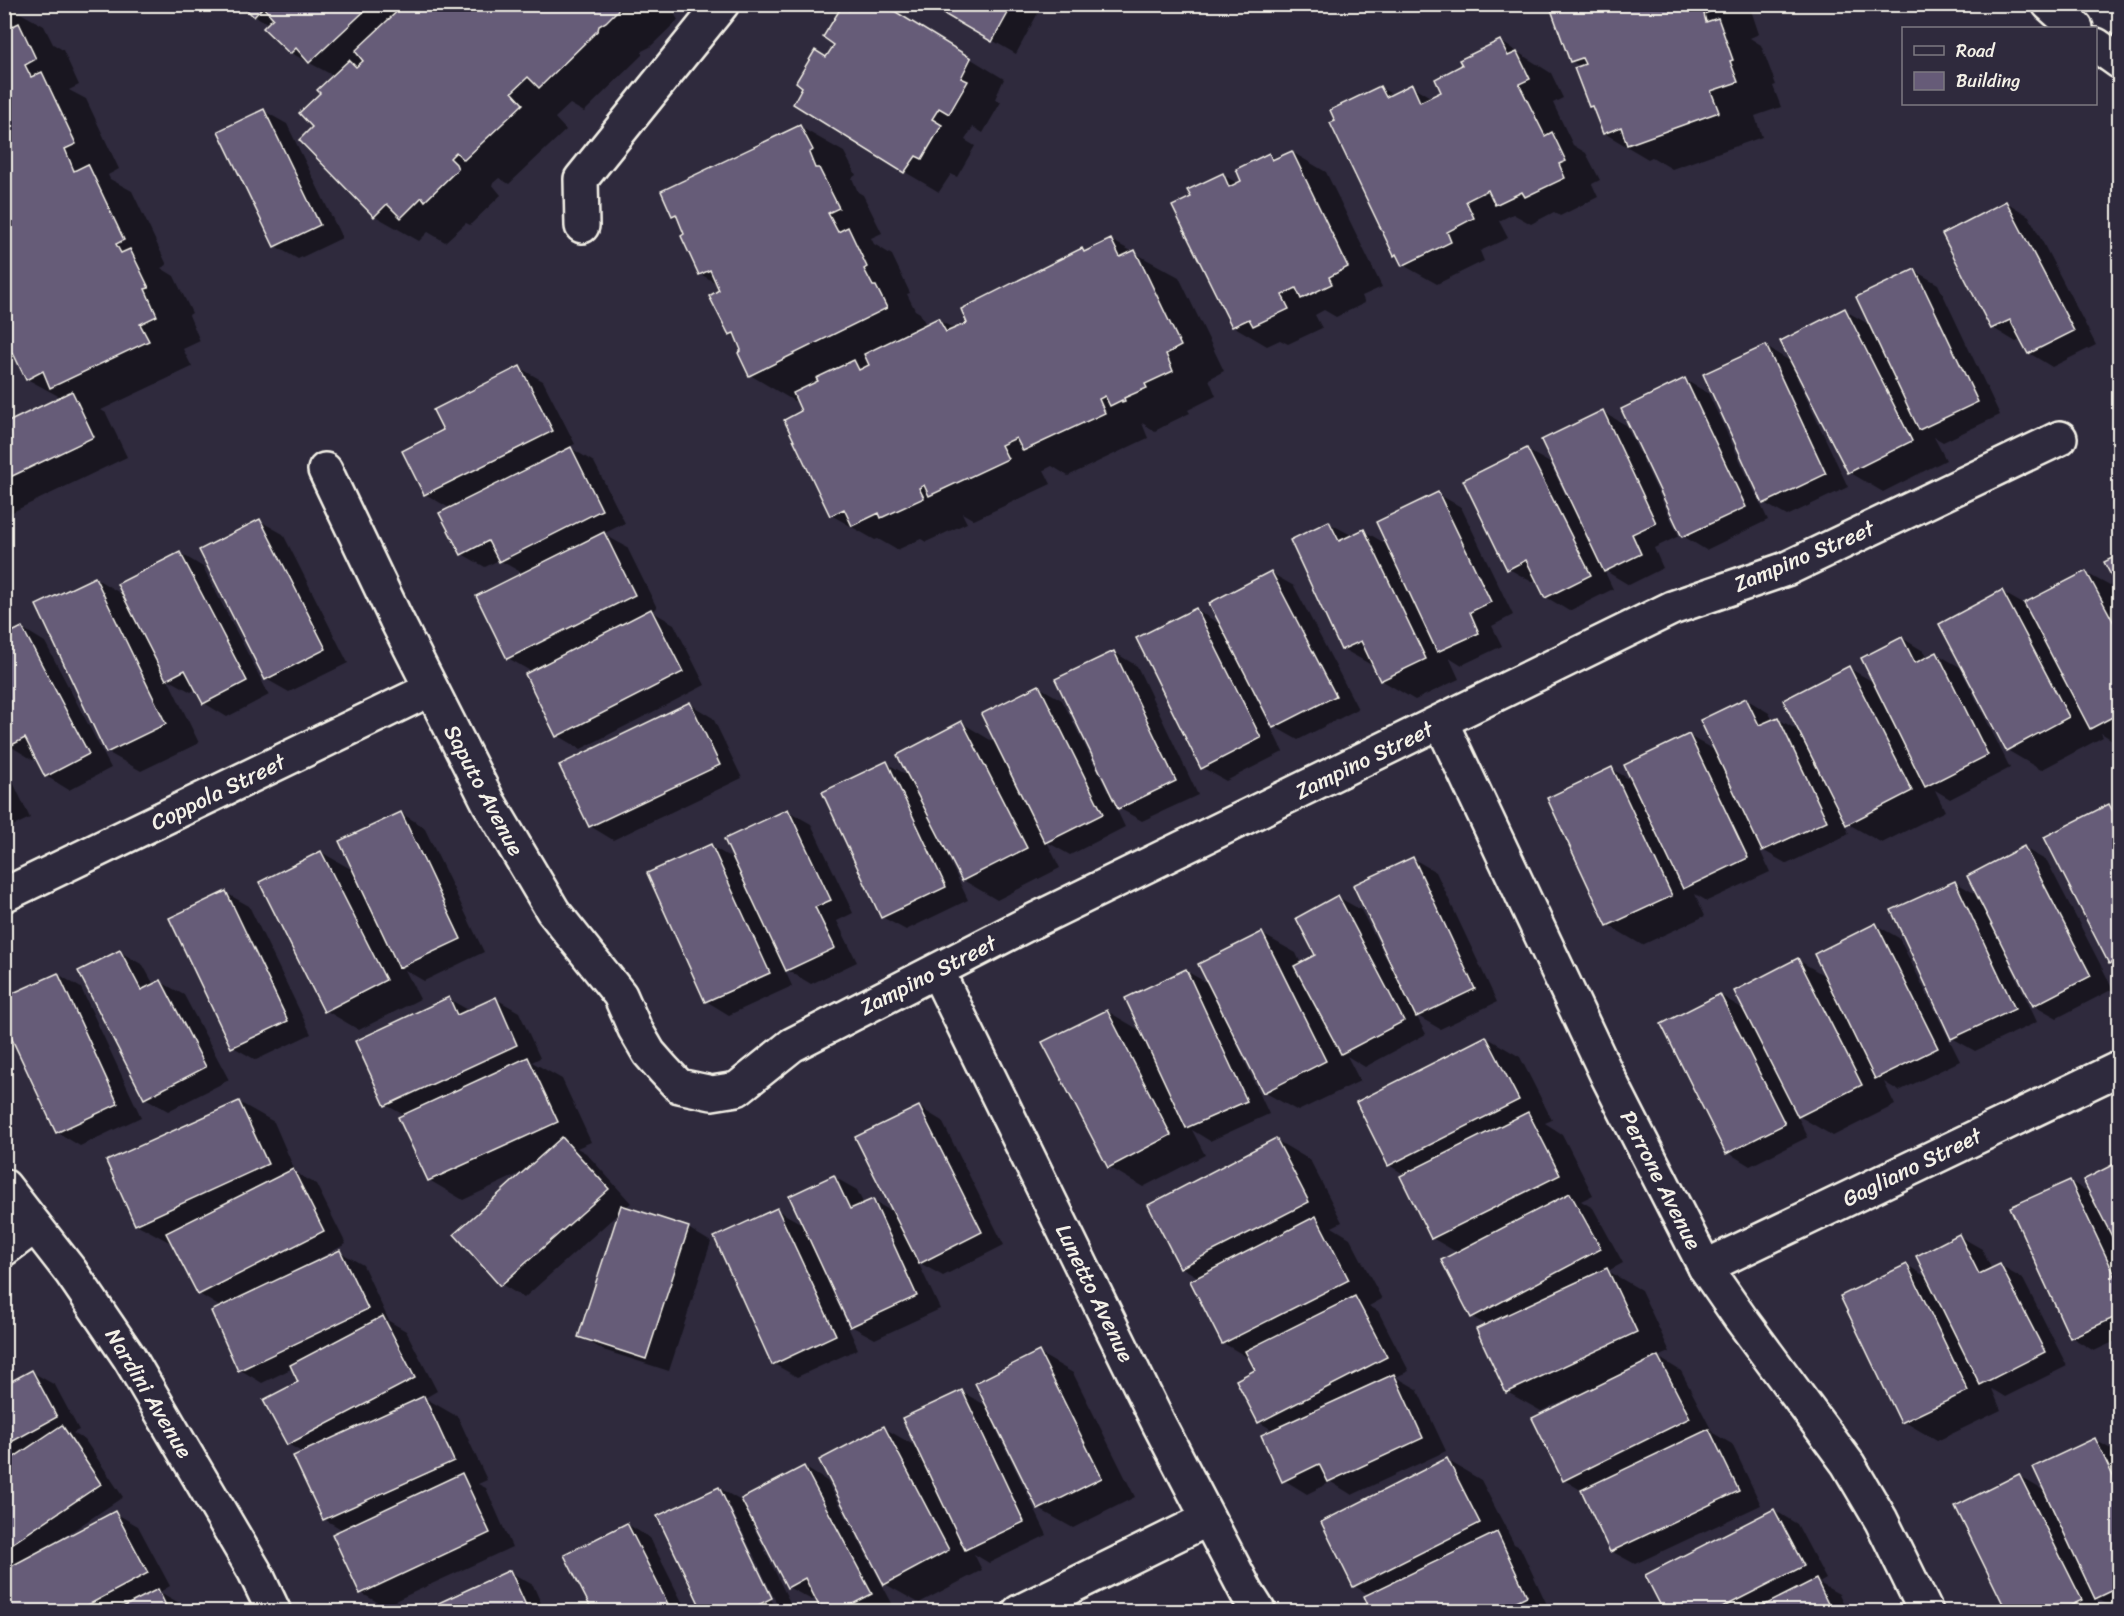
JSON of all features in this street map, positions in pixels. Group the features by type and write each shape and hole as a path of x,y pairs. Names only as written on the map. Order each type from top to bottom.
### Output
{"street":[{"path":"582,226 581,179 722,4"},
{"path":"2049,4 2075,27"},
{"path":"2097,46 2120,62"},
{"name":"Zampino Street","path":"680,1086 712,1093 737,1089 792,1045 937,970 1672,608 1786,569 2060,438"},
{"name":"Saputo Avenue","path":"325,470 430,689 489,803 553,911 620,995 649,1053 680,1086"},
{"name":"Coppola Street","path":"4,895 430,689"},
{"name":"Perrone Avenue","path":"1441,722 1607,1076 1705,1267 1848,1464 1881,1520 1926,1611"},
{"name":"Lunetto Avenue","path":"937,970 1158,1422 1247,1593 1259,1611"},
{"name":"Gagliano Street","path":"1705,1267 2120,1068"},
{"name":"Nardini Avenue","path":"4,1186 71,1272 129,1356 255,1572 274,1611"},
{"path":"4,1249 35,1226"},
{"path":"1019,1611 1208,1519"}],"building":[{"path":"241,4 372,4 309,63 296,48 290,54 263,28 273,18 263,7 254,17"},
{"path":"405,4 426,6 624,4 599,26 598,30 539,88 528,77 512,92 523,104 464,160 456,152 450,158 458,169 425,201 422,197 401,218 387,204 374,217 299,140 312,127 299,113 320,93 317,90 349,60 356,67 363,61 355,51"},
{"path":"852,4 883,4 971,58 961,78 968,81 949,114 939,108 932,119 942,125 922,159 916,156 904,173 793,104 802,87 796,82 815,50 826,57 834,45 823,37 842,6 849,10"},
{"path":"927,4 1013,4 992,42"},
{"path":"1549,4 1714,4 1716,9 1704,14 1706,22 1718,18 1738,82 1711,91 1719,112 1627,145 1621,127 1603,134 1592,106 1589,107 1574,68 1585,64 1582,58 1570,62"},
{"path":"4,8 13,26 19,23 36,59 25,65 31,77 42,72 76,144 65,149 74,171 88,164 124,240 116,244 121,253 130,249 149,288 145,289 157,316 140,324 149,341 50,388 43,371 26,380 13,353 8,356 4,349"},
{"path":"1500,40 1508,56 1517,52 1530,79 1519,84 1545,136 1552,132 1566,161 1559,164 1565,178 1525,197 1522,192 1495,205 1488,190 1466,201 1474,218 1447,232 1451,242 1402,266 1396,254 1394,256 1330,123 1335,121 1330,110 1380,86 1386,97 1412,84 1420,102 1441,92 1435,79 1462,65 1459,60"},
{"path":"264,109 320,225 274,247 218,131"},
{"path":"800,125 813,150 809,153 815,168 819,168 839,208 828,213 838,232 848,227 867,267 864,269 887,308 749,376 738,353 741,350 734,333 729,335 709,296 719,290 710,270 699,275 681,236 684,234 676,214 672,216 661,191"},
{"path":"1292,151 1348,267 1329,277 1332,284 1301,299 1296,288 1282,295 1289,309 1253,326 1249,319 1232,327 1172,206 1191,197 1187,190 1223,173 1229,187 1241,181 1236,169 1269,153 1272,160"},
{"path":"2006,201 2074,331 2028,354 2010,320 1991,329 1942,234"},
{"path":"1111,239 1120,257 1135,250 1181,346 1166,354 1173,371 1145,384 1147,388 1124,398 1125,401 1122,402 1122,400 1110,406 1105,396 1099,399 1105,413 1023,451 1016,438 1001,445 1008,459 929,496 924,485 919,488 924,498 881,518 879,513 852,526 844,509 830,516 784,420 801,411 793,393 818,381 816,378 854,360 859,370 869,365 864,354 938,318 946,332 967,323 961,309 1082,248 1084,252"},
{"path":"1915,269 1978,402 1919,430 1856,297"},
{"path":"1845,308 1912,441 1848,473 1780,341"},
{"path":"1766,345 1826,474 1763,504 1703,374"},
{"path":"520,366 553,431 424,495 402,451 443,430 433,410"},
{"path":"1685,378 1746,507 1682,537 1621,409"},
{"path":"72,391 94,437 4,480 4,424"},
{"path":"1603,410 1656,523 1632,534 1641,554 1604,572 1541,440"},
{"path":"571,447 602,510 499,562 488,541 461,555 439,513"},
{"path":"1527,448 1591,575 1545,598 1526,560 1507,570 1463,480"},
{"path":"1438,492 1491,602 1470,612 1479,633 1437,652 1376,522"},
{"path":"260,519 326,649 265,680 199,550"},
{"path":"1329,521 1339,541 1364,529 1426,659 1380,681 1361,641 1341,650 1290,540"},
{"path":"604,532 635,595 507,659 476,596"},
{"path":"180,552 247,681 203,704 185,670 166,680 117,584"},
{"path":"2120,554 2120,592 2104,562"},
{"path":"1271,571 1336,696 1273,728 1209,603"},
{"path":"2086,571 2120,634 2120,713 2090,729 2024,603"},
{"path":"95,577 166,724 106,753 36,605"},
{"path":"2002,590 2069,717 2006,751 1939,624"},
{"path":"1196,608 1261,738 1201,769 1136,638"},
{"path":"651,609 683,672 556,737 525,674"},
{"path":"22,627 89,754 45,777 25,738 8,747 4,740 4,636"},
{"path":"1902,637 1915,663 1937,652 1988,755 1925,787 1861,658"},
{"path":"1114,651 1176,781 1118,809 1055,679"},
{"path":"1849,666 1912,791 1846,825 1783,700"},
{"path":"1039,685 1103,814 1045,843 981,714"},
{"path":"1746,698 1759,725 1778,717 1827,821 1762,851 1700,720"},
{"path":"690,702 720,765 589,827 559,765"},
{"path":"962,721 1027,848 962,881 897,755"},
{"path":"1689,734 1748,858 1683,889 1624,765"},
{"path":"887,761 946,887 881,918 822,792"},
{"path":"1612,767 1672,896 1607,926 1547,798"},
{"path":"2109,804 2120,825 2120,958 2109,964 2044,837"},
{"path":"788,809 831,900 815,907 835,948 786,971 724,839"},
{"path":"401,812 461,939 399,968 339,841"},
{"path":"711,844 770,973 705,1002 647,873"},
{"path":"2024,846 2091,976 2033,1006 1967,876"},
{"path":"321,851 386,980 324,1012 259,882"},
{"path":"1413,857 1475,989 1416,1017 1353,885"},
{"path":"1955,881 2015,1009 1951,1039 1891,910"},
{"path":"226,891 288,1021 231,1048 169,918"},
{"path":"1338,895 1404,1021 1341,1054 1294,966 1315,955 1296,918"},
{"path":"1876,923 1938,1048 1875,1079 1814,954"},
{"path":"1262,932 1326,1061 1263,1093 1198,964"},
{"path":"120,950 141,990 161,980 206,1067 144,1099 78,971"},
{"path":"1798,958 1862,1085 1798,1117 1734,991"},
{"path":"1186,969 1247,1101 1186,1128 1125,998"},
{"path":"58,973 118,1104 56,1133 4,1022 4,997"},
{"path":"1720,994 1785,1124 1726,1154 1661,1024"},
{"path":"449,997 457,1015 496,997 517,1045 385,1106 355,1041"},
{"path":"1107,1010 1171,1135 1108,1168 1042,1042"},
{"path":"1486,1036 1519,1100 1388,1166 1356,1102"},
{"path":"528,1057 558,1122 428,1181 398,1117"},
{"path":"239,1101 268,1164 135,1225 106,1161"},
{"path":"919,1106 982,1232 919,1264 855,1137"},
{"path":"1528,1112 1560,1175 1431,1239 1400,1176"},
{"path":"562,1137 609,1189 500,1286 454,1234"},
{"path":"1276,1138 1309,1202 1180,1268 1148,1205"},
{"path":"2120,1161 2120,1252 2083,1180"},
{"path":"293,1169 324,1231 198,1295 166,1233"},
{"path":"834,1175 850,1209 873,1199 917,1296 850,1327 789,1196"},
{"path":"2070,1180 2120,1286 2120,1315 2070,1338 2010,1207"},
{"path":"1570,1193 1601,1249 1471,1318 1441,1260"},
{"path":"621,1205 689,1227 646,1359 578,1337"},
{"path":"777,1208 836,1335 772,1365 714,1237"},
{"path":"1316,1216 1349,1280 1222,1344 1190,1281"},
{"path":"1959,1234 1979,1274 2000,1264 2045,1352 1980,1385 1916,1256"},
{"path":"340,1250 368,1309 238,1371 211,1311"},
{"path":"1907,1264 1968,1391 1901,1423 1840,1296"},
{"path":"1607,1268 1637,1332 1506,1393 1476,1329"},
{"path":"1355,1296 1387,1357 1258,1423 1236,1380 1255,1370 1245,1351"},
{"path":"383,1316 415,1378 287,1445 263,1400 298,1382 290,1365"},
{"path":"1039,1351 1102,1478 1038,1510 975,1383"},
{"path":"1658,1356 1690,1418 1563,1481 1532,1418"},
{"path":"32,1370 57,1417 4,1446 4,1385"},
{"path":"1394,1374 1423,1438 1328,1482 1319,1464 1282,1482 1261,1435"},
{"path":"962,1390 1024,1522 965,1550 902,1418"},
{"path":"424,1396 454,1461 323,1520 293,1456"},
{"path":"62,1425 101,1484 4,1549 4,1464"},
{"path":"884,1426 949,1550 884,1585 819,1460"},
{"path":"1709,1429 1739,1491 1610,1552 1581,1490"},
{"path":"2095,1438 2120,1491 2120,1587 2095,1599 2033,1467"},
{"path":"1447,1458 1480,1523 1353,1587 1321,1522"},
{"path":"804,1466 872,1594 837,1612 822,1612 805,1578 787,1588 741,1499"},
{"path":"462,1473 490,1533 360,1594 332,1534"},
{"path":"2019,1474 2082,1600 2058,1612 2007,1612 1955,1506"},
{"path":"719,1487 772,1598 750,1609 752,1612 703,1612 657,1516"},
{"path":"1774,1509 1804,1566 1714,1612 1664,1612 1645,1575"},
{"path":"115,1511 148,1573 75,1612 7,1612 4,1606 4,1570"},
{"path":"627,1523 672,1612 593,1612 564,1555"},
{"path":"1497,1532 1527,1596 1494,1612 1371,1612 1364,1596"},
{"path":"510,1570 529,1612 419,1612"},
{"path":"1816,1579 1832,1612 1751,1612"},
{"path":"158,1589 169,1612 113,1612"}]}
